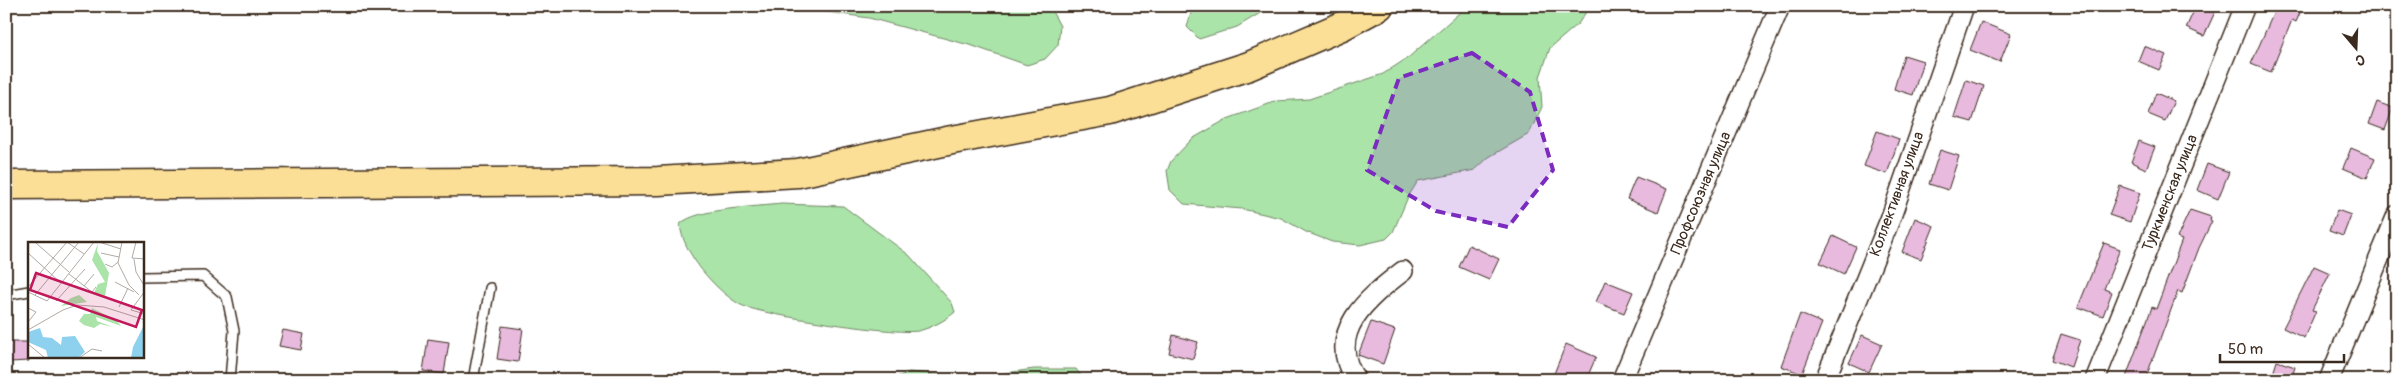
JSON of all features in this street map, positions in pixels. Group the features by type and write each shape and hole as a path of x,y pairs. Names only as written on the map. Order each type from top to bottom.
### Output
{"main road":[{"path":"6,185 658,181 798,173 952,140 1110,111 1249,66 1342,26 1379,6"}],"street":[{"name":"Профсоюзная улица","path":"1622,380 1780,6"},
{"name":"Коллективная улица","path":"1830,378 1891,217 1964,6"},
{"name":"Туркменская улица","path":"2095,380 2245,6"},
{"path":"2330,380 2397,215"},
{"path":"1356,380 1348,368 1344,346 1348,328 1379,289 1403,271"}],"lane":[{"path":"144,277 203,276 227,296 234,330 230,380"},
{"path":"473,380 490,288"},
{"path":"6,295 28,291"}],"highlighted area":[{"path":"1472,53 1530,92 1553,170 1508,227 1436,211 1367,170 1399,78"}],"green space":[{"path":"785,6 1049,6 1060,26 1058,45 1045,59 1027,65 973,46 869,18"},
{"path":"1193,6 1272,6 1237,27 1199,39 1187,27"},
{"path":"1467,6 1590,6 1578,24 1550,48 1540,77 1542,107 1529,134 1489,157 1475,170 1418,181 1408,197 1393,232 1386,239 1360,245 1332,242 1306,232 1281,218 1242,209 1184,204 1170,190 1167,171 1171,161 1192,139 1227,119 1277,101 1309,99 1383,74 1409,57"},
{"path":"781,204 843,206 909,255 952,303 955,312 943,321 928,328 918,331 905,331 857,327 798,318 739,304 720,290 701,269 687,246 680,224 688,219 713,211"},
{"path":"1034,369 1076,369 1084,380 890,380 909,372 971,378"}],"building":[{"path":"2196,6 2215,12 2204,36 2186,28"},
{"path":"2262,6 2303,6 2296,22 2292,20 2271,72 2251,64 2274,12"},
{"path":"1981,22 2011,34 2000,62 1970,50"},
{"path":"2144,46 2166,55 2159,70 2138,61"},
{"path":"1904,55 1923,61 1913,95 1894,89"},
{"path":"1966,80 1984,86 1972,122 1954,117"},
{"path":"2156,93 2174,101 2165,121 2148,114"},
{"path":"2377,102 2393,108 2385,130 2369,124"},
{"path":"1877,131 1899,139 1887,174 1864,166"},
{"path":"2139,141 2155,147 2146,169 2131,162"},
{"path":"2351,148 2375,158 2367,178 2343,168"},
{"path":"1940,150 1959,156 1948,190 1929,184"},
{"path":"2207,164 2229,172 2218,199 2197,190"},
{"path":"1636,177 1667,189 1658,212 1627,199"},
{"path":"2120,186 2140,193 2130,222 2109,215"},
{"path":"2190,210 2211,217 2210,220 2212,221 2199,248 2182,293 2178,291 2145,380 2125,380 2152,307 2156,309 2182,240 2177,238"},
{"path":"2337,210 2351,215 2343,236 2329,231"},
{"path":"1915,218 1934,226 1921,259 1902,252"},
{"path":"1833,236 1856,247 1844,274 1820,263"},
{"path":"2104,243 2120,249 2104,289 2112,292 2103,316 2078,307"},
{"path":"1469,245 1499,259 1489,280 1459,267"},
{"path":"2314,266 2330,273 2312,310 2316,311 2304,338 2283,328"},
{"path":"1605,281 1633,292 1624,313 1596,302"},
{"path":"1800,314 1822,323 1802,374 1781,366"},
{"path":"1371,322 1395,330 1383,364 1358,355"},
{"path":"502,326 523,329 518,362 497,359"},
{"path":"283,330 304,334 301,350 279,346"},
{"path":"2061,334 2080,340 2071,367 2052,360"},
{"path":"1173,335 1198,342 1193,359 1169,353"},
{"path":"1862,335 1882,344 1869,372 1849,363"},
{"path":"428,339 449,342 444,374 423,371"},
{"path":"9,342 28,342 29,361 10,362"},
{"path":"1566,344 1596,357 1586,380 1563,380 1553,376"},
{"path":"2277,361 2295,367 2291,380 2271,380"}]}
